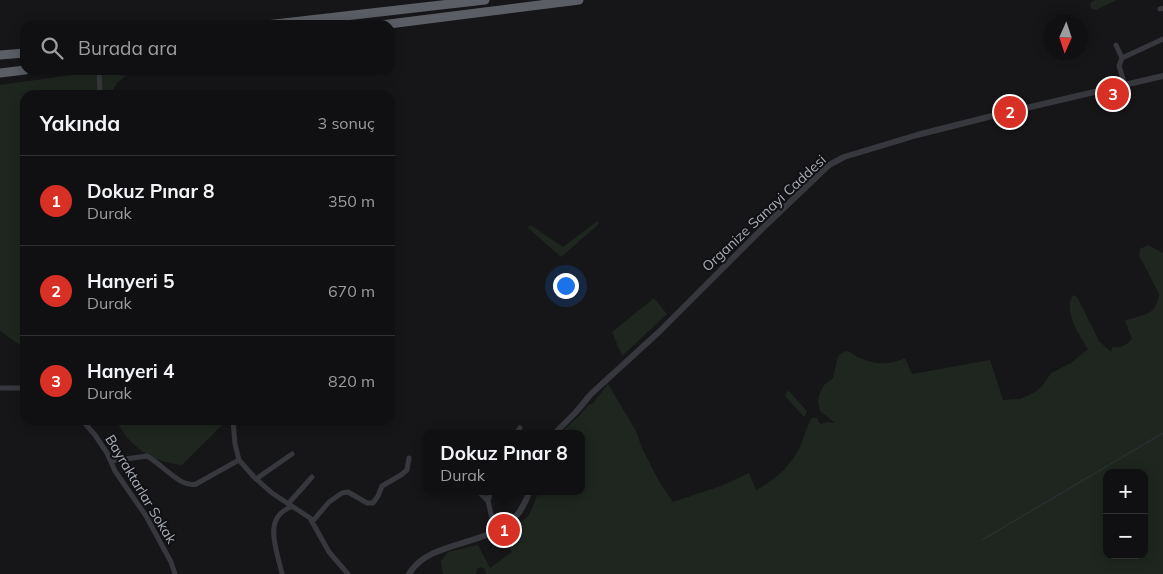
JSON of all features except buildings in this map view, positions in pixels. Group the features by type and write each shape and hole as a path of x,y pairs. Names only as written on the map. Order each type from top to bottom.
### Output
{"highway":[{"path":"310,20 485,0"},
{"path":"395,23 579,0"},
{"path":"0,56 20,54"},
{"path":"0,73 20,71"}],"street":[{"path":"1125,85 1119,66 1122,58 1163,39"},
{"path":"1116,45 1122,58"},
{"path":"99,75 100,90"},
{"name":"Organize Sanayi Caddesi","path":"558,430 591,394 660,331 829,165 844,157 918,135 1163,76"},
{"path":"0,388 20,388"},
{"name":"Bayraktarlar Sokak","path":"87,425 96,435 115,471 146,516 171,562 175,574"},
{"path":"233,425 239,460 256,479 289,506 301,511 312,522 329,552 348,574"},
{"path":"256,479 292,454"},
{"path":"111,461 147,456 160,464 181,482 191,485 239,460"},
{"path":"312,522 329,502 342,493 348,492 367,504 373,503 382,486 402,475 407,470 408,458"},
{"path":"282,574 273,528 278,514 289,506 312,478"},
{"path":"482,495 488,501"},
{"path":"490,495 488,501 495,531"},
{"path":"409,574 424,558 474,541 506,525 516,516 528,495"}],"shaded area":[{"path":"1095,0 1117,0 1096,10 1092,9 1090,5"},
{"path":"72,75 127,76 117,84 114,90 20,90 20,345 0,331 0,85"},
{"path":"596,222 599,224 561,257 528,228 532,226 563,247"},
{"path":"1148,245 1163,253 1163,574 486,574 485,569 481,567 477,569 476,574 443,574 441,561 448,552 478,545 490,568 512,552 505,542 507,532 529,515 537,495 585,495 585,430 563,430 588,405 593,403 608,384 636,431 642,448 660,483 673,502 721,486 749,473 756,490 787,467 800,447 812,418 817,418 820,424 827,422 835,423 820,411 818,402 824,385 833,378 838,356 845,351 877,363 888,363 905,358 912,374 990,360 1003,400 1020,399 1035,392 1043,385 1051,373 1071,363 1088,349 1073,323 1070,301 1073,295 1077,297 1099,341 1111,352 1112,347 1125,345 1132,339 1125,321 1152,311 1158,301 1159,294 1139,255 1140,249"},
{"path":"654,298 667,314 622,356 612,332"},
{"path":"787,391 807,411 805,416 785,396"},
{"path":"118,425 222,425 182,465 151,457 135,445"}],"waterway":[{"path":"982,540 1163,433"}],"place":[{"name":"Hanyeri 4","path":"1113,94"},
{"name":"Hanyeri 5","path":"1010,112"},
{"name":"Dokuz Pınar 8","path":"504,530"}]}
